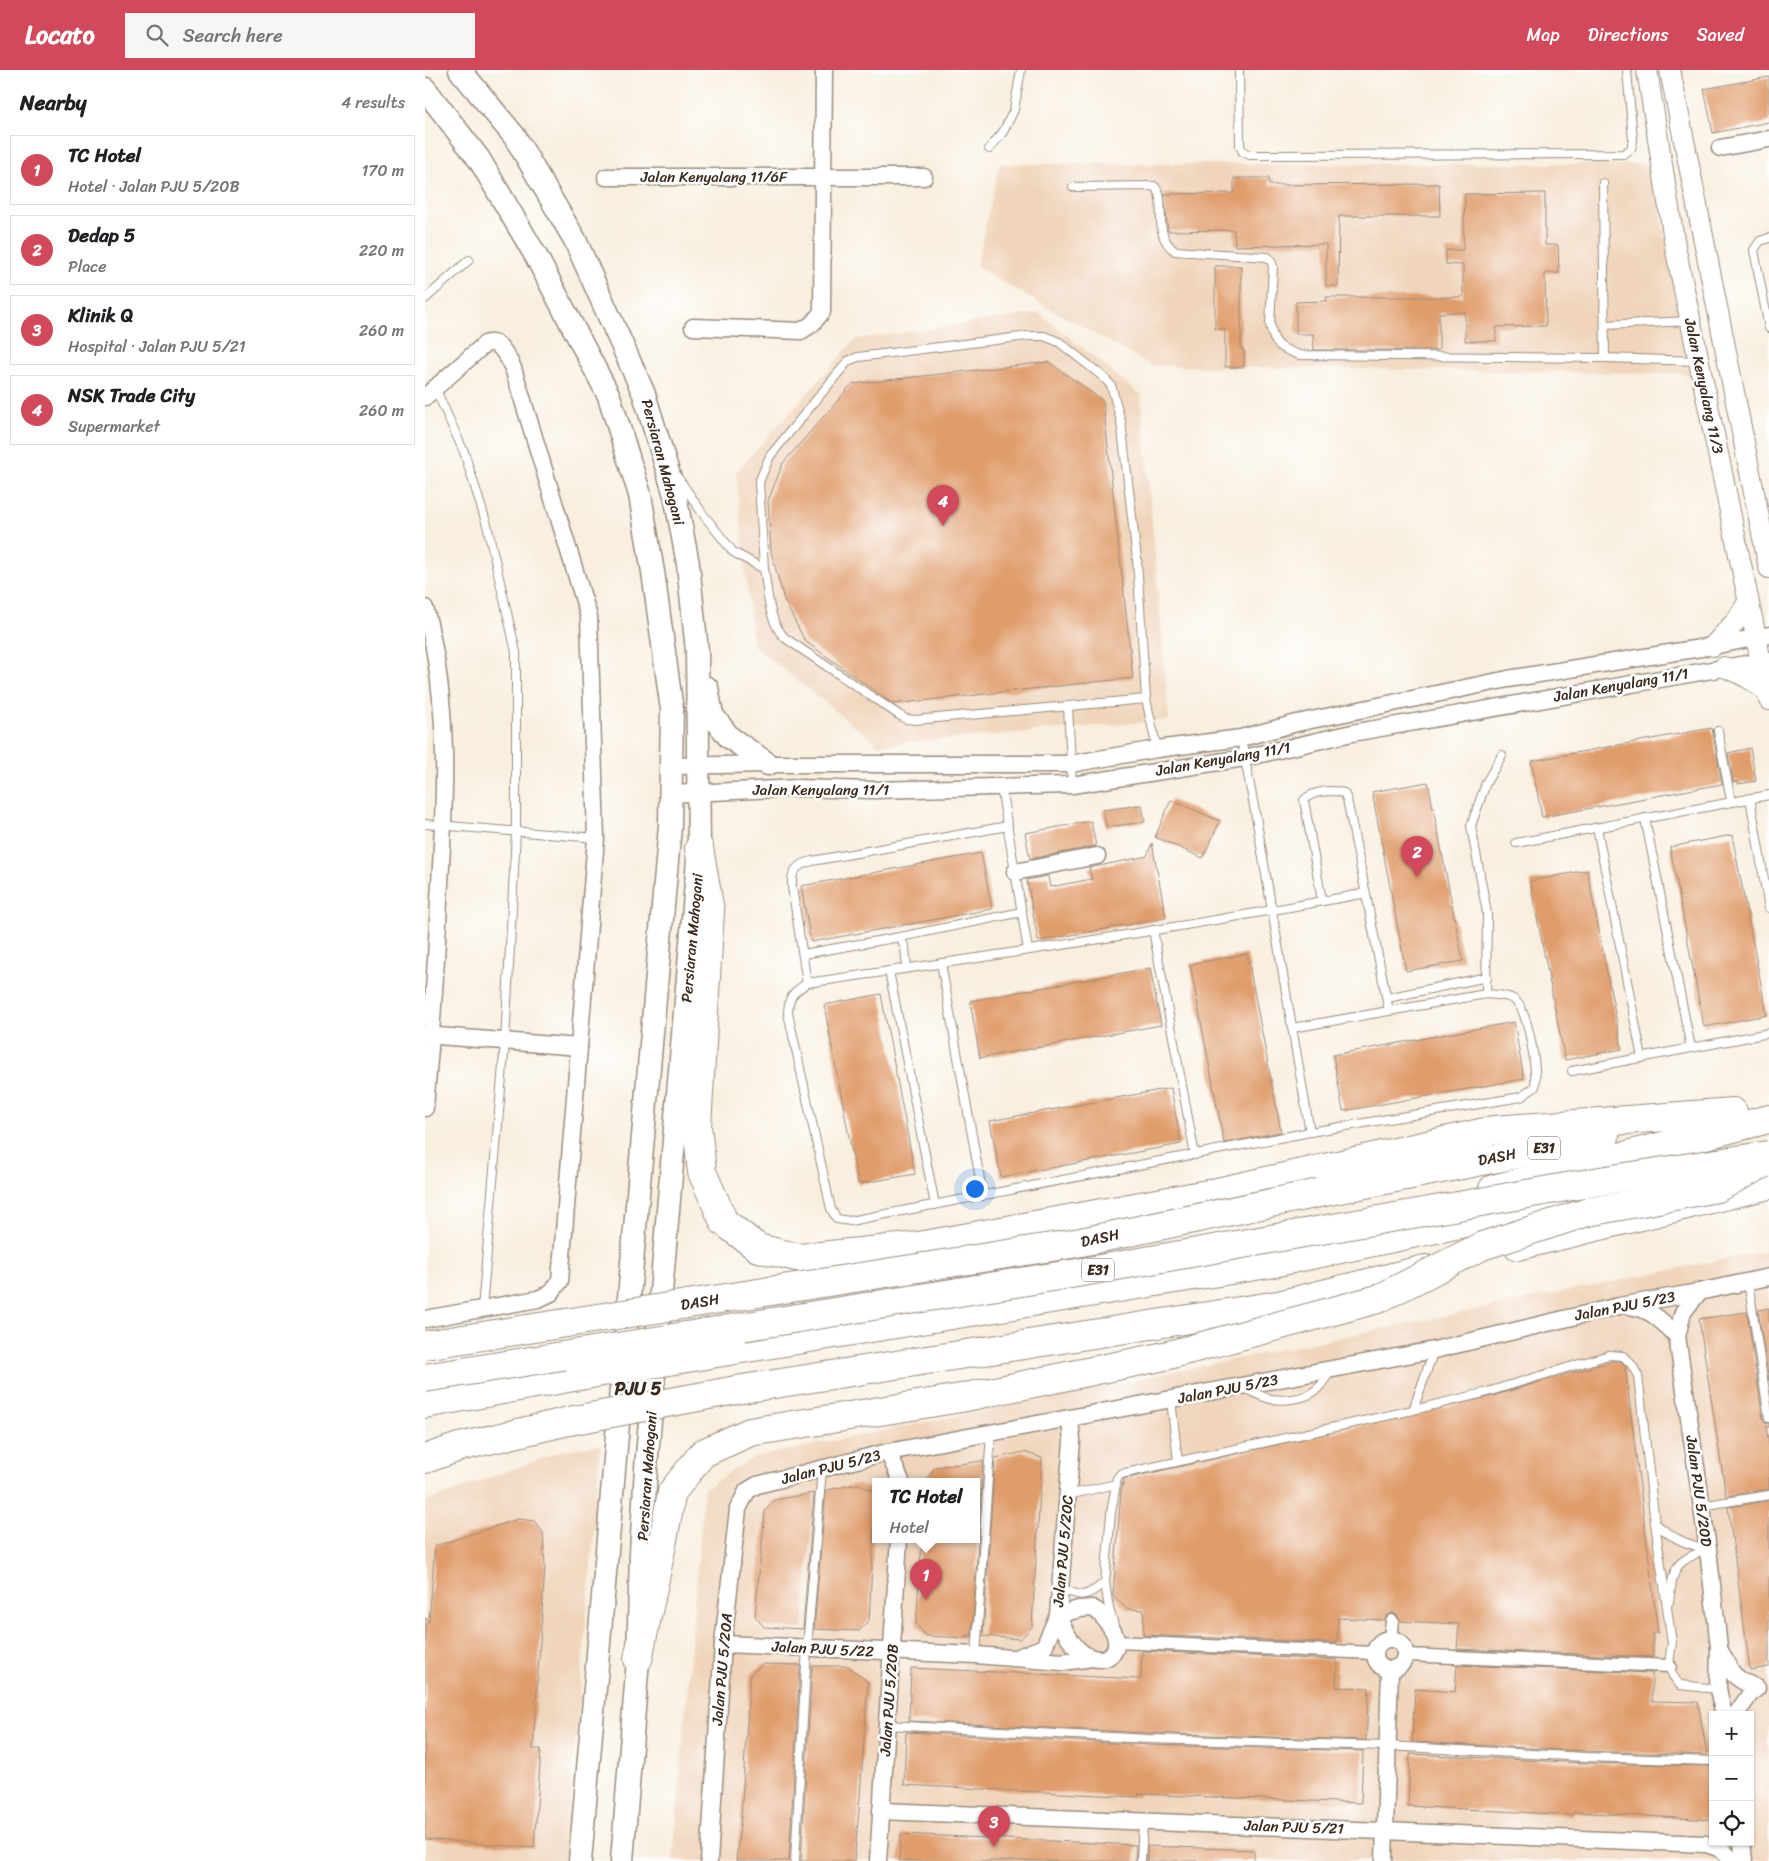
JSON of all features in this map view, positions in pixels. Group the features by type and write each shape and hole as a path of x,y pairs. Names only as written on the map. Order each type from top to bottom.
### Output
{"highway":[{"path":"699,848 710,911 697,1126 702,1172 725,1222 758,1248 800,1258 919,1246 1203,1194 1494,1130 1733,1112"},
{"name":"DASH","path":"425,1345 1071,1244 1429,1170 1733,1112 1769,1101"},
{"path":"1268,1264 1297,1244 1335,1229 1769,1119"},
{"path":"425,1404 735,1350 1268,1264 1536,1208 1769,1154"},
{"name":"DASH","path":"425,1378 1077,1274 1606,1180 1769,1154"},
{"path":"638,1658 672,1492 703,1453 749,1432 961,1398 1183,1351 1377,1299 1482,1246 1588,1212 1717,1188 1769,1161"},
{"path":"425,1458 459,1447 569,1420 736,1390 1278,1305 1769,1185"}],"main road":[{"name":"Persiaran Mahogani","path":"460,70 515,137 575,240 644,394 675,495 688,564 697,651 699,848 647,1468 641,1553 638,1658 622,1861"},
{"name":"Persiaran Mahogani","path":"425,89 479,160 537,256 609,396 640,495 653,572 672,710 670,826 580,1861"},
{"path":"697,651 712,715 729,737 768,764"}],"street":[{"path":"693,327 801,331 812,324 822,312 824,70"},
{"name":"Jalan Kenyalang 11/3","path":"1670,70 1766,530 1769,568"},
{"name":"Jalan Kenyalang 11/3","path":"1653,71 1675,246 1749,602 1763,636 1768,697"},
{"path":"1720,148 1769,139"},
{"name":"Jalan Kenyalang 11/6F","path":"606,177 924,177"},
{"path":"425,1319 538,1300 551,1293 560,1281 596,838 589,617 513,368 502,348 489,342 430,392"},
{"path":"1713,646 1736,621 1749,602"},
{"path":"425,608 444,720 444,826 431,952 425,1108"},
{"name":"Jalan Kenyalang 11/1","path":"672,766 768,764 1070,764 1157,749 1241,738 1297,723 1507,680 1763,636"},
{"name":"Jalan Kenyalang 11/1","path":"671,794 797,788 873,790 1072,785 1244,758 1353,733 1765,661"},
{"path":"1724,667 1761,686 1768,697"},
{"path":"1015,872 1097,856"},
{"path":"428,1035 579,1047"},
{"name":"Jalan PJU 5/23","path":"757,1485 888,1452 1434,1350 1619,1306 1769,1277"},
{"name":"Jalan PJU 5/20D","path":"1699,1292 1683,1312 1677,1336 1707,1549 1719,1647 1718,1689 1723,1711"},
{"path":"1619,1306 1637,1306 1652,1313 1677,1336"},
{"name":"Jalan PJU 5/20C","path":"1013,1658 1044,1647 1058,1615 1072,1441 1070,1419"},
{"path":"888,1452 900,1478"},
{"name":"Jalan PJU 5/20A","path":"709,1861 723,1644 737,1509 747,1492 757,1485"},
{"name":"Jalan PJU 5/20B","path":"878,1861 899,1543"},
{"path":"1092,1658 1078,1649 1058,1615 1079,1609 1092,1608 1097,1610 1116,1636 1375,1653"},
{"path":"1390,1639 1392,1621"},
{"name":"Jalan PJU 5/22","path":"723,1644 1062,1662 1109,1657 1116,1650 1116,1636"},
{"path":"1390,1639 1399,1642 1405,1655 1399,1667 1390,1670 1380,1666 1375,1658 1375,1653 1375,1649 1381,1642 1390,1639"},
{"name":"Jalan PJU 5/20D","path":"1719,1647 1731,1673 1742,1682 1763,1688"},
{"path":"1405,1655 1670,1666"},
{"path":"1384,1861 1390,1670"},
{"path":"1718,1689 1763,1688"},
{"path":"1739,1711 1750,1694 1763,1688"},
{"name":"Jalan PJU 5/21","path":"881,1811 1709,1842"},
{"name":"Jalan PJU 5/21","path":"1716,1846 1733,1861"},
{"path":"1742,1846 1744,1861"}],"lane":[{"path":"989,149 1003,132 1014,110 1021,70"},
{"path":"1239,70 1241,146 1243,152 1250,155 1279,155 1623,154 1631,149 1633,140 1627,70"},
{"path":"1603,183 1605,358"},
{"path":"1073,187 1154,186 1158,190 1160,224 1168,247 1175,251 1268,257 1273,266 1271,333 1276,344 1299,355 1605,358 1699,361"},
{"path":"1769,238 1760,241 1756,245 1754,256 1769,328"},
{"path":"425,299 469,260"},
{"path":"1605,325 1691,321"},
{"path":"1146,699 915,720 906,719 793,644 778,631 774,622 764,569 759,482 770,456 848,361 858,357 1028,336 1044,336 1059,342 1111,385 1121,421 1137,560 1146,699 1157,749"},
{"path":"430,392 464,452 487,525 516,652 516,832 505,1042 482,1309"},
{"path":"665,459 703,514 733,552 764,569"},
{"path":"1068,706 1072,785"},
{"path":"1718,731 1731,801"},
{"path":"1241,738 1310,1132"},
{"path":"1486,994 1487,913 1479,880 1471,826 1486,783 1502,755"},
{"path":"1001,787 1028,950"},
{"path":"1322,901 1304,800 1309,795 1337,790 1344,793 1347,799 1389,1011"},
{"path":"1516,843 1769,795"},
{"path":"1750,798 1769,908"},
{"path":"1645,818 1691,1048"},
{"path":"425,824 596,838"},
{"path":"807,983 791,876 794,868 801,863 1008,826"},
{"path":"1597,828 1642,1058"},
{"path":"1292,1028 1486,994 1513,999 1521,1007 1526,1020 1537,1077 1535,1087 1521,1097 1310,1132 850,1221 837,1219 831,1209 788,1013 788,1002 792,993 807,983 1153,930 1366,893"},
{"path":"803,954 900,937 1022,912"},
{"path":"1153,930 1195,1155"},
{"path":"900,937 905,948 907,968"},
{"path":"941,963 983,1196"},
{"path":"889,971 935,1205"},
{"path":"1387,998 1487,977"},
{"path":"1572,1072 1769,1033"},
{"path":"1748,1281 1769,1418"},
{"path":"1413,1410 1434,1350"},
{"path":"1116,1636 1105,1582 1116,1484 1117,1478 1121,1474 1413,1410 1484,1393 1609,1356 1623,1356 1632,1365 1638,1376 1655,1522 1672,1643 1669,1660 1671,1675 1680,1685 1718,1689"},
{"path":"1171,1400 1178,1461"},
{"path":"976,1656 991,1433"},
{"path":"795,1861 807,1647 822,1469"},
{"path":"1067,1495 1116,1484"},
{"path":"1701,1506 1769,1496"},
{"path":"1655,1522 1674,1538 1688,1545 1707,1549"},
{"path":"1667,1609 1673,1571 1687,1557 1707,1549"},
{"path":"1060,1586 1080,1595 1088,1594 1105,1582"},
{"path":"887,1725 1148,1739 1387,1746 1585,1757 1709,1761"},
{"path":"1141,1861 1143,1822"}],"shaded area":[{"path":"1000,164 1652,164 1690,374 1152,366 976,267"},
{"path":"1039,313 1141,395 1169,720 878,745 753,645 736,472 856,339"},
{"path":"1769,1250 1769,1861 673,1861 704,1489 754,1457"},
{"path":"601,1444 566,1861 425,1861 425,1502 564,1450"}],"building":[{"path":"1769,77 1769,122 1713,133 1704,89"},
{"path":"1234,178 1269,178 1269,185 1439,184 1440,216 1339,216 1338,286 1326,286 1326,244 1235,246 1234,230 1168,231 1164,194 1234,193"},
{"path":"1545,193 1545,245 1558,245 1559,273 1545,273 1546,326 1496,327 1496,341 1465,341 1465,312 1439,313 1439,350 1314,350 1313,334 1296,334 1296,302 1327,301 1326,297 1463,297 1463,265 1446,264 1446,250 1463,250 1465,194"},
{"path":"1215,266 1241,266 1241,349 1244,350 1244,367 1225,367 1225,329 1215,329"},
{"path":"1049,362 1103,401 1133,678 893,704 805,641 784,600 771,552 768,501 783,463 852,384"},
{"path":"1712,728 1722,784 1542,817 1531,761"},
{"path":"1750,748 1756,781 1738,784 1738,781 1733,782 1728,753"},
{"path":"1428,782 1463,961 1406,971 1372,792"},
{"path":"1171,800 1220,821 1203,858 1155,837"},
{"path":"1142,805 1145,822 1106,827 1103,810"},
{"path":"1091,821 1096,846 1030,859 1025,833"},
{"path":"1732,835 1767,1015 1704,1027 1670,847"},
{"path":"1152,843 1166,918 1038,941 1027,880 1048,876 1050,887 1092,879 1089,868 1147,856"},
{"path":"981,853 992,909 811,942 801,886"},
{"path":"1587,870 1622,1049 1565,1060 1530,881"},
{"path":"1247,954 1281,1132 1224,1143 1190,964"},
{"path":"1150,968 1161,1025 980,1058 970,1001"},
{"path":"881,994 915,1174 858,1184 824,1005"},
{"path":"1514,1022 1524,1079 1343,1111 1333,1055"},
{"path":"1171,1088 1181,1144 1001,1177 990,1121"},
{"path":"1769,1308 1769,1381 1758,1310"},
{"path":"1747,1312 1763,1419 1769,1424 1769,1427 1766,1427 1769,1445 1769,1489 1726,1496 1699,1319"},
{"path":"1613,1361 1621,1361 1625,1366 1658,1633 1653,1633 1653,1657 1457,1649 1459,1624 1400,1621 1397,1615 1392,1613 1386,1616 1384,1620 1338,1618 1337,1643 1143,1635 1144,1610 1127,1609 1113,1596 1121,1490 1124,1479 1485,1398"},
{"path":"1024,1452 1042,1458 1032,1627 1020,1639 983,1636 995,1458"},
{"path":"983,1461 980,1509 980,1478 927,1478 935,1467"},
{"path":"858,1484 872,1490 873,1543 869,1620 859,1631 814,1629 826,1490"},
{"path":"814,1493 803,1629 764,1627 755,1616 765,1511 775,1500"},
{"path":"1769,1501 1769,1667 1750,1670 1728,1507"},
{"path":"518,1519 534,1521 543,1532 545,1567 533,1749 541,1749 534,1848 425,1839 425,1618 429,1622 435,1546"},
{"path":"922,1543 978,1543 972,1636 968,1635 968,1638 926,1636 916,1624"},
{"path":"1142,1651 1337,1660 1336,1687 1369,1688 1366,1740 1148,1733 909,1721 911,1668 1141,1679"},
{"path":"763,1664 800,1665 789,1861 736,1861 741,1817 750,1675"},
{"path":"1457,1665 1652,1673 1652,1701 1698,1702 1707,1755 1412,1742 1415,1689 1455,1692"},
{"path":"812,1666 848,1666 868,1682 854,1861 801,1861"},
{"path":"906,1732 1148,1745 1363,1751 1361,1803 1139,1794 1139,1797 904,1785"},
{"path":"1410,1754 1585,1763 1709,1766 1709,1820 1573,1812 1573,1815 1408,1806"},
{"path":"901,1834 1136,1845 1135,1861 899,1861"},
{"path":"1147,1846 1254,1850 1254,1861 1147,1861"}],"place":[{"name":"NSK Trade City","path":"943,526"},
{"name":"Dedap 5","path":"1417,877"},
{"name":"TC Hotel","path":"926,1600"},
{"name":"Klinik Q","path":"994,1847"}],"district":[{"name":"PJU 5","path":"638,1389"}]}
